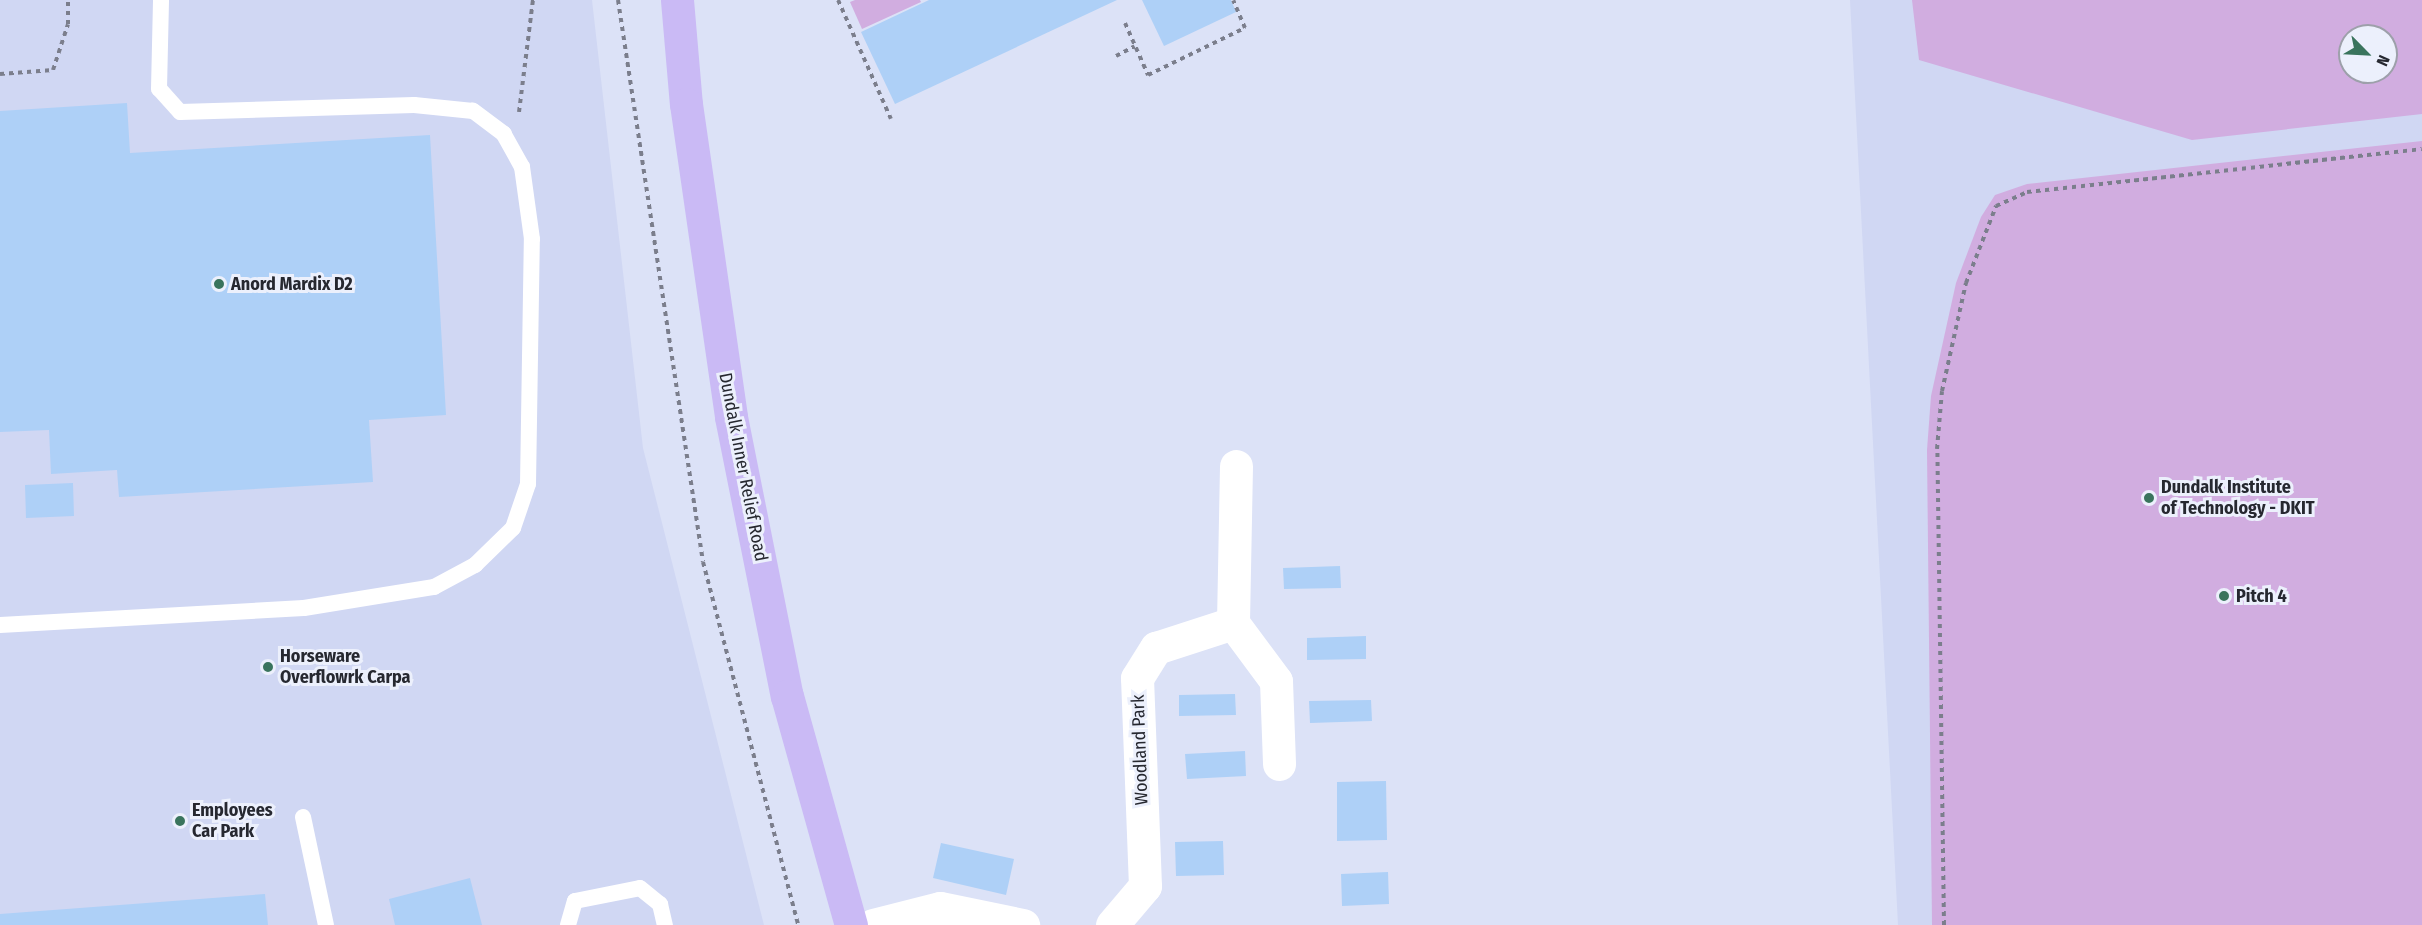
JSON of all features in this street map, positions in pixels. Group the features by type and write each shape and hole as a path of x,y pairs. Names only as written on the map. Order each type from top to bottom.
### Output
{"main road":[{"name":"Dundalk Inner Relief Road","path":"677,0 686,104 731,417 787,696 851,925"}],"street":[{"path":"1236,466 1233,623 1276,681 1279,764"},
{"name":"Woodland Park","path":"1112,925 1145,886 1137,678 1156,648 1233,623"},
{"path":"873,925 940,908 1023,925"}],"lane":[{"path":"0,625 303,608 434,587 475,565 513,528 528,484 532,239 522,167 504,134 473,111 414,105 180,112 159,89 161,0"},
{"path":"303,817 326,925"},
{"path":"568,925 575,901 640,888 660,904 665,925"}],"path":[{"path":"0,74 53,70 69,24 68,0"},
{"path":"514,152 533,0"},
{"path":"618,0 703,562 798,925"},
{"path":"838,0 891,119"},
{"path":"1125,24 1148,75 1245,28 1233,0"},
{"path":"1116,56 1135,46"},
{"path":"1944,925 1937,449 1942,391 1966,283 1996,206 2027,192 2422,149"}],"shaded area":[{"path":"0,0 592,0 643,448 764,925 0,925"},
{"path":"855,0 920,0 921,2 862,29 850,2"},
{"name":"Dundalk Institute of Technology - DKIT","path":"1850,0 2422,0 2422,925 1898,925"},
{"path":"1912,0 2422,0 2422,114 2192,140 1919,60"},
{"name":"Pitch 4","path":"2422,141 2422,925 1932,925 1927,450 1931,396 1956,283 1981,217 1995,195 2027,184"}],"building":[{"path":"929,0 1117,0 895,104 861,32"},
{"path":"1142,0 1231,0 1236,12 1164,46"},
{"name":"Anord Mardix D2","path":"127,103 130,153 430,135 446,415 369,420 373,482 119,497 117,470 51,474 49,430 0,432 0,111"},
{"path":"73,483 74,516 26,518 25,485"},
{"path":"1340,566 1341,588 1284,589 1283,568"},
{"path":"1366,636 1366,659 1307,660 1307,638"},
{"path":"1235,694 1236,715 1179,716 1179,695"},
{"path":"1371,700 1372,721 1310,723 1309,701"},
{"path":"1245,751 1246,776 1187,779 1185,754"},
{"path":"1386,781 1387,840 1337,841 1337,782"},
{"path":"1223,841 1224,875 1176,876 1175,842"},
{"path":"941,843 1014,859 1006,895 933,878"},
{"path":"1388,872 1389,904 1342,906 1341,874"},
{"path":"470,878 482,925 395,925 389,899"},
{"path":"265,894 268,925 0,925 0,914"}],"place":[{"name":"Anord Mardix D2","path":"219,284"},
{"name":"Dundalk Institute of Technology - DKIT","path":"2149,498"},
{"name":"Pitch 4","path":"2224,596"},
{"name":"Horseware Overflowrk Carpa","path":"268,667"},
{"name":"Employees Car Park","path":"180,821"}]}
